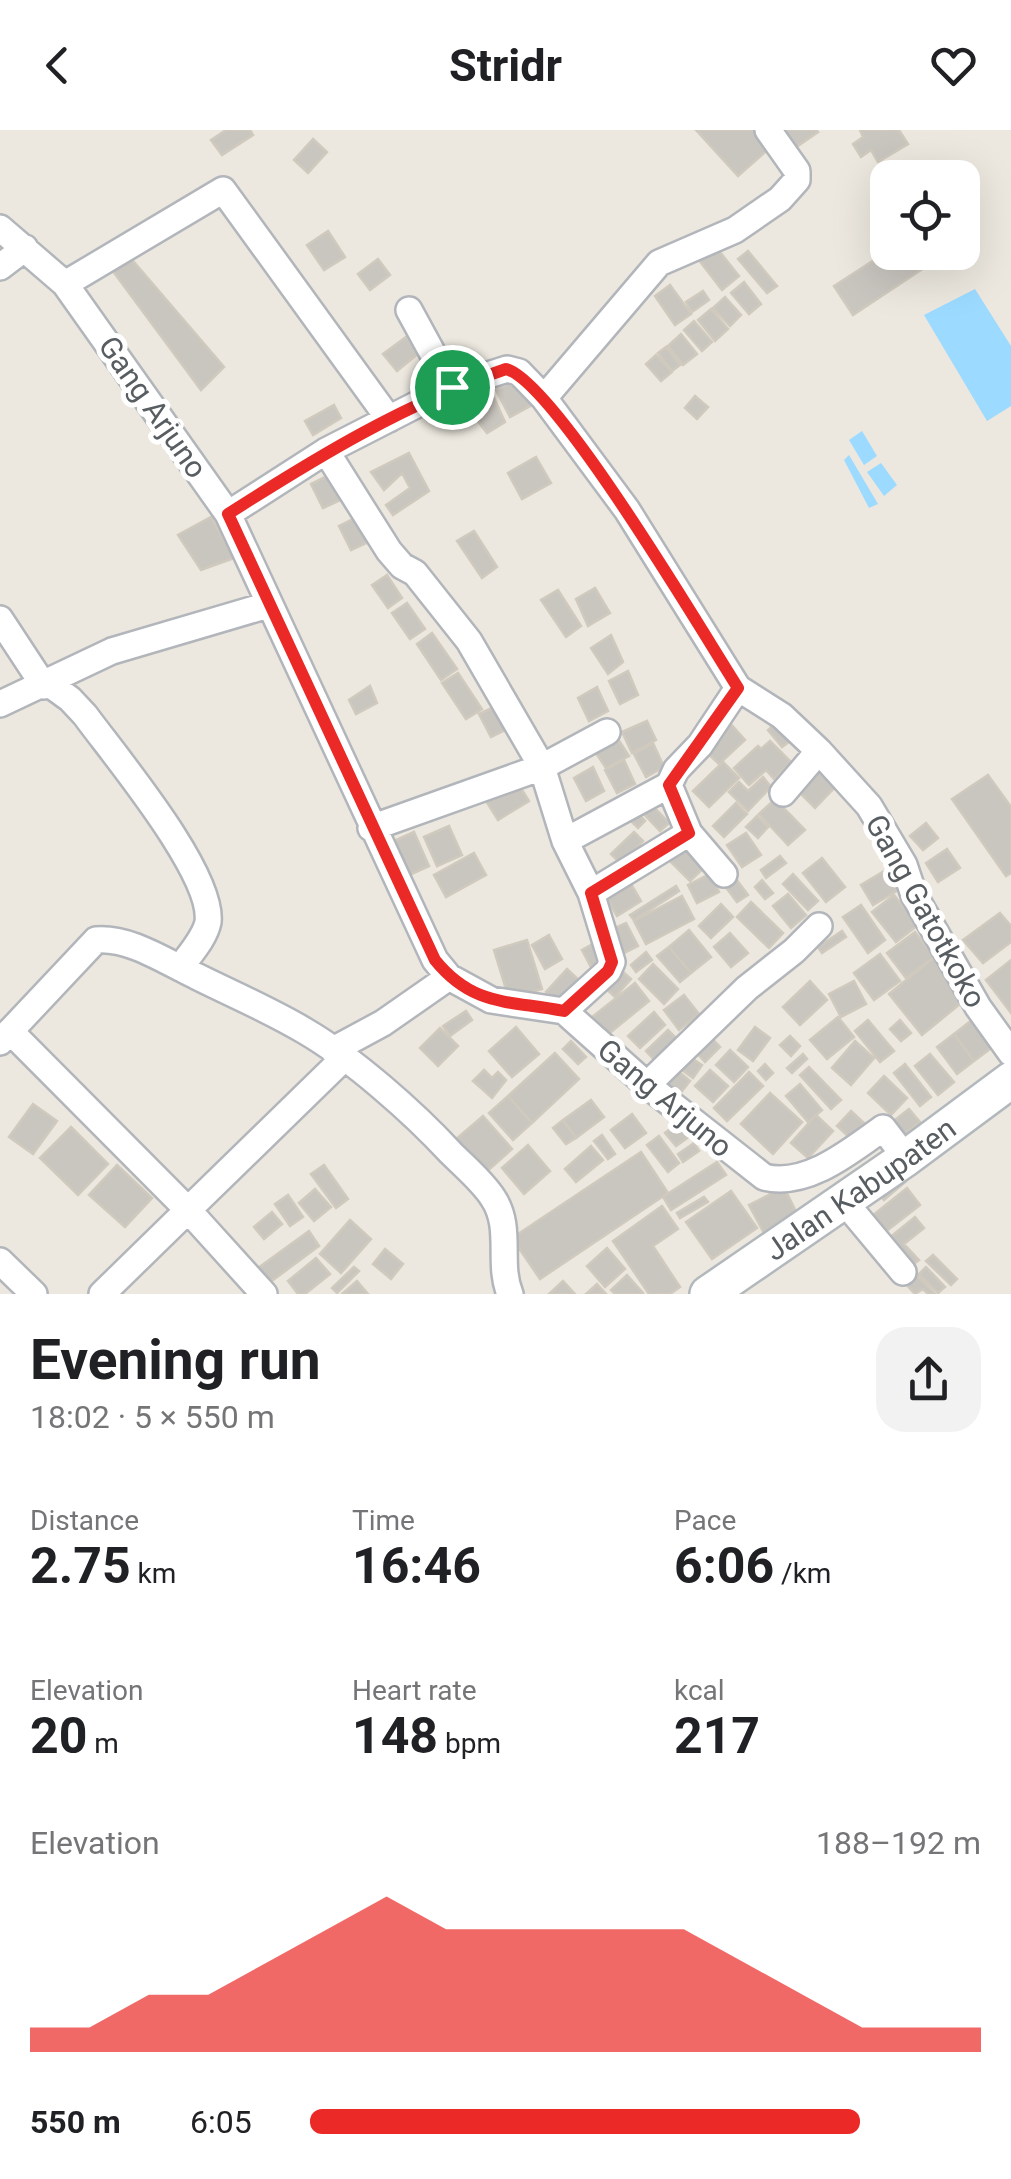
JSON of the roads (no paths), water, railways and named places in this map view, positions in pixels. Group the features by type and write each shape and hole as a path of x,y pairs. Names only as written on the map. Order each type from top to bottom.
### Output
{"main road":[{"name":"Jalan Kabupaten","path":"708,1294 906,1158 1011,1080"}],"street":[{"path":"544,398 660,263 735,230 798,180 797,170 768,130"},
{"path":"65,284 223,190 389,419"},
{"name":"Gang Arjuno","path":"0,228 65,284 228,514 371,828 435,960 449,977"},
{"path":"0,268 25,248"},
{"path":"228,514 326,451 452,387 408,310"},
{"name":"Gang Gatotkoko","path":"452,387 506,369 519,372 544,398 627,510 738,688 782,716 869,806 978,1007 1011,1052"},
{"path":"102,1294 338,1054 449,977 491,1000 564,1011 608,971 612,962 591,893 565,841 542,767 469,641 415,572 402,566 389,550 326,451"},
{"path":"0,704 112,651 268,606"},
{"path":"0,619 46,684 61,691 85,715 184,853 200,883 208,912 207,928 180,968"},
{"path":"565,841 669,785 738,688"},
{"path":"371,828 542,767 607,732"},
{"path":"784,792 820,751"},
{"path":"669,785 689,833 724,874"},
{"path":"591,893 689,833"},
{"path":"647,1085 747,988 819,926"},
{"path":"264,1294 188,1210 5,1036 96,940 110,939 128,945 306,1031 432,1132 494,1198 506,1233 505,1276 510,1294"},
{"name":"Gang Arjuno","path":"564,1011 647,1085 764,1177 796,1177 828,1163 883,1128 906,1158"},
{"path":"843,1200 903,1272"},
{"path":"0,1261 34,1294"}],"water":[{"path":"975,289 1011,346 1011,406 987,421 924,315"},
{"path":"862,431 877,456 864,465 849,440"},
{"path":"849,455 878,504 869,508 844,460"},
{"path":"881,463 897,485 884,496 867,472"}]}
